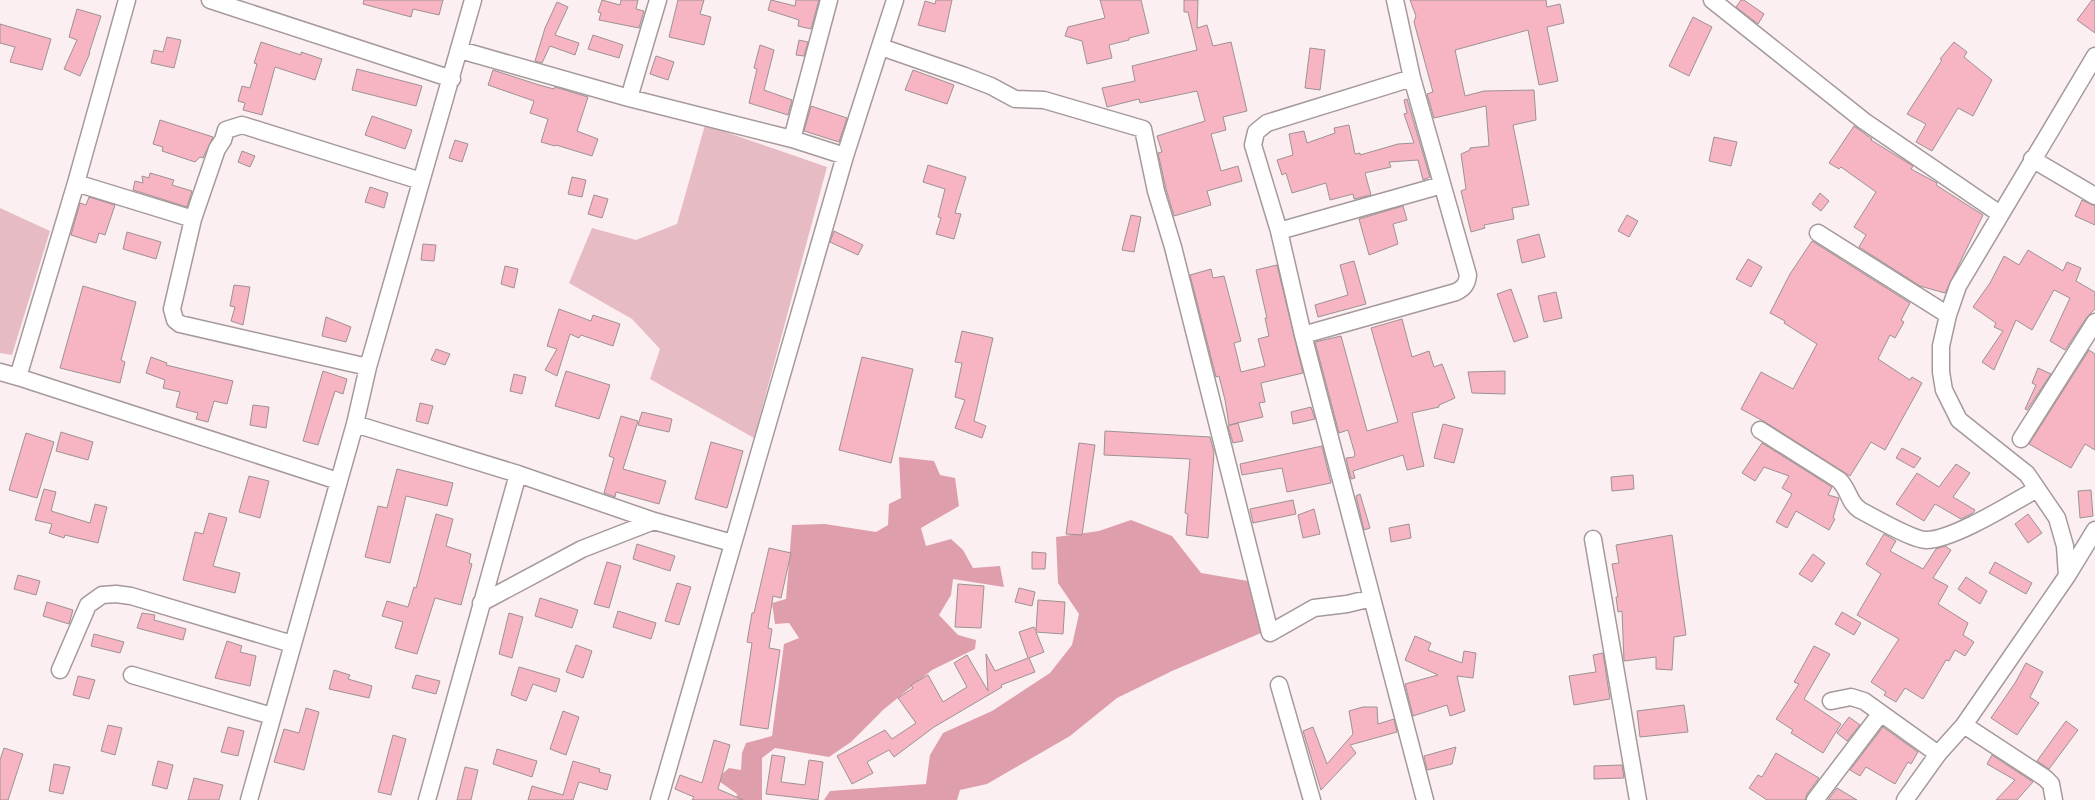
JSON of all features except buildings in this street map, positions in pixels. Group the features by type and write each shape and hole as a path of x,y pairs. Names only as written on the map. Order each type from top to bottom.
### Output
{"street":[{"path":"18,377 76,183 127,0"},
{"path":"249,800 355,424 368,367 452,79 473,0"},
{"path":"629,98 658,0"},
{"path":"792,139 829,0"},
{"path":"658,800 845,156 895,0"},
{"path":"1303,335 1456,292 1465,287 1468,275 1412,78 1394,0"},
{"path":"1712,0 1864,121 2000,214"},
{"path":"216,1 452,79"},
{"path":"881,47 991,86 1015,99 1044,100 1143,129 1156,191 1173,247 1270,633 1314,608 1347,604 1372,598"},
{"path":"460,50 629,98 792,139 845,156"},
{"path":"2068,576 2066,546 2057,518 2027,474 1959,420 1944,390 1941,372 1941,346 1948,315 1958,286 2095,56"},
{"path":"1412,78 1267,123 1256,132 1253,145 1278,232 1303,335 1425,800"},
{"path":"368,367 180,324 175,320 172,309 193,218 217,148 223,140 226,130 242,125 421,181"},
{"path":"2032,159 2095,196"},
{"path":"76,183 193,218"},
{"path":"1278,232 1442,185"},
{"path":"1818,233 1948,315"},
{"path":"2021,439 2095,322"},
{"path":"0,372 338,480"},
{"path":"355,424 518,474 654,520 732,543"},
{"path":"1760,430 1839,480 1848,492 1853,506 1914,537 1926,540 1951,534 2037,489"},
{"path":"427,800 518,474"},
{"path":"482,603 582,549 654,520"},
{"path":"1905,800 1938,754 1964,725 2068,576 2088,558 2095,530"},
{"path":"1593,539 1638,800"},
{"path":"60,670 88,605 102,595 131,596 292,644"},
{"path":"132,675 272,716"},
{"path":"1280,685 1312,800"},
{"path":"1831,701 1851,697 1864,701 1938,754"},
{"path":"1815,800 1881,713"},
{"path":"1964,725 2045,778 2051,784 2054,800"}],"shaded area":[{"path":"705,125 827,167 754,438 650,379 660,349 632,319 569,283 592,228 636,240 677,224"},
{"path":"0,208 50,231 12,355 0,353"},
{"path":"899,457 934,461 940,475 955,478 959,506 921,528 926,546 951,539 963,550 973,568 1000,566 1004,587 953,579 951,595 939,615 958,635 976,640 975,649 932,670 883,710 851,742 829,757 775,748 762,758 762,800 736,800 737,794 716,779 729,768 741,770 742,753 746,743 772,736 784,644 799,638 789,623 775,624 772,603 786,599 792,525 825,524 876,532 888,525 889,504 901,498"},
{"path":"1131,520 1172,536 1201,573 1248,581 1261,633 1172,671 1117,698 1070,736 987,784 960,790 957,800 824,800 830,791 926,784 930,755 943,733 992,711 1050,673 1072,645 1079,614 1058,583 1056,537 1099,531"}]}
